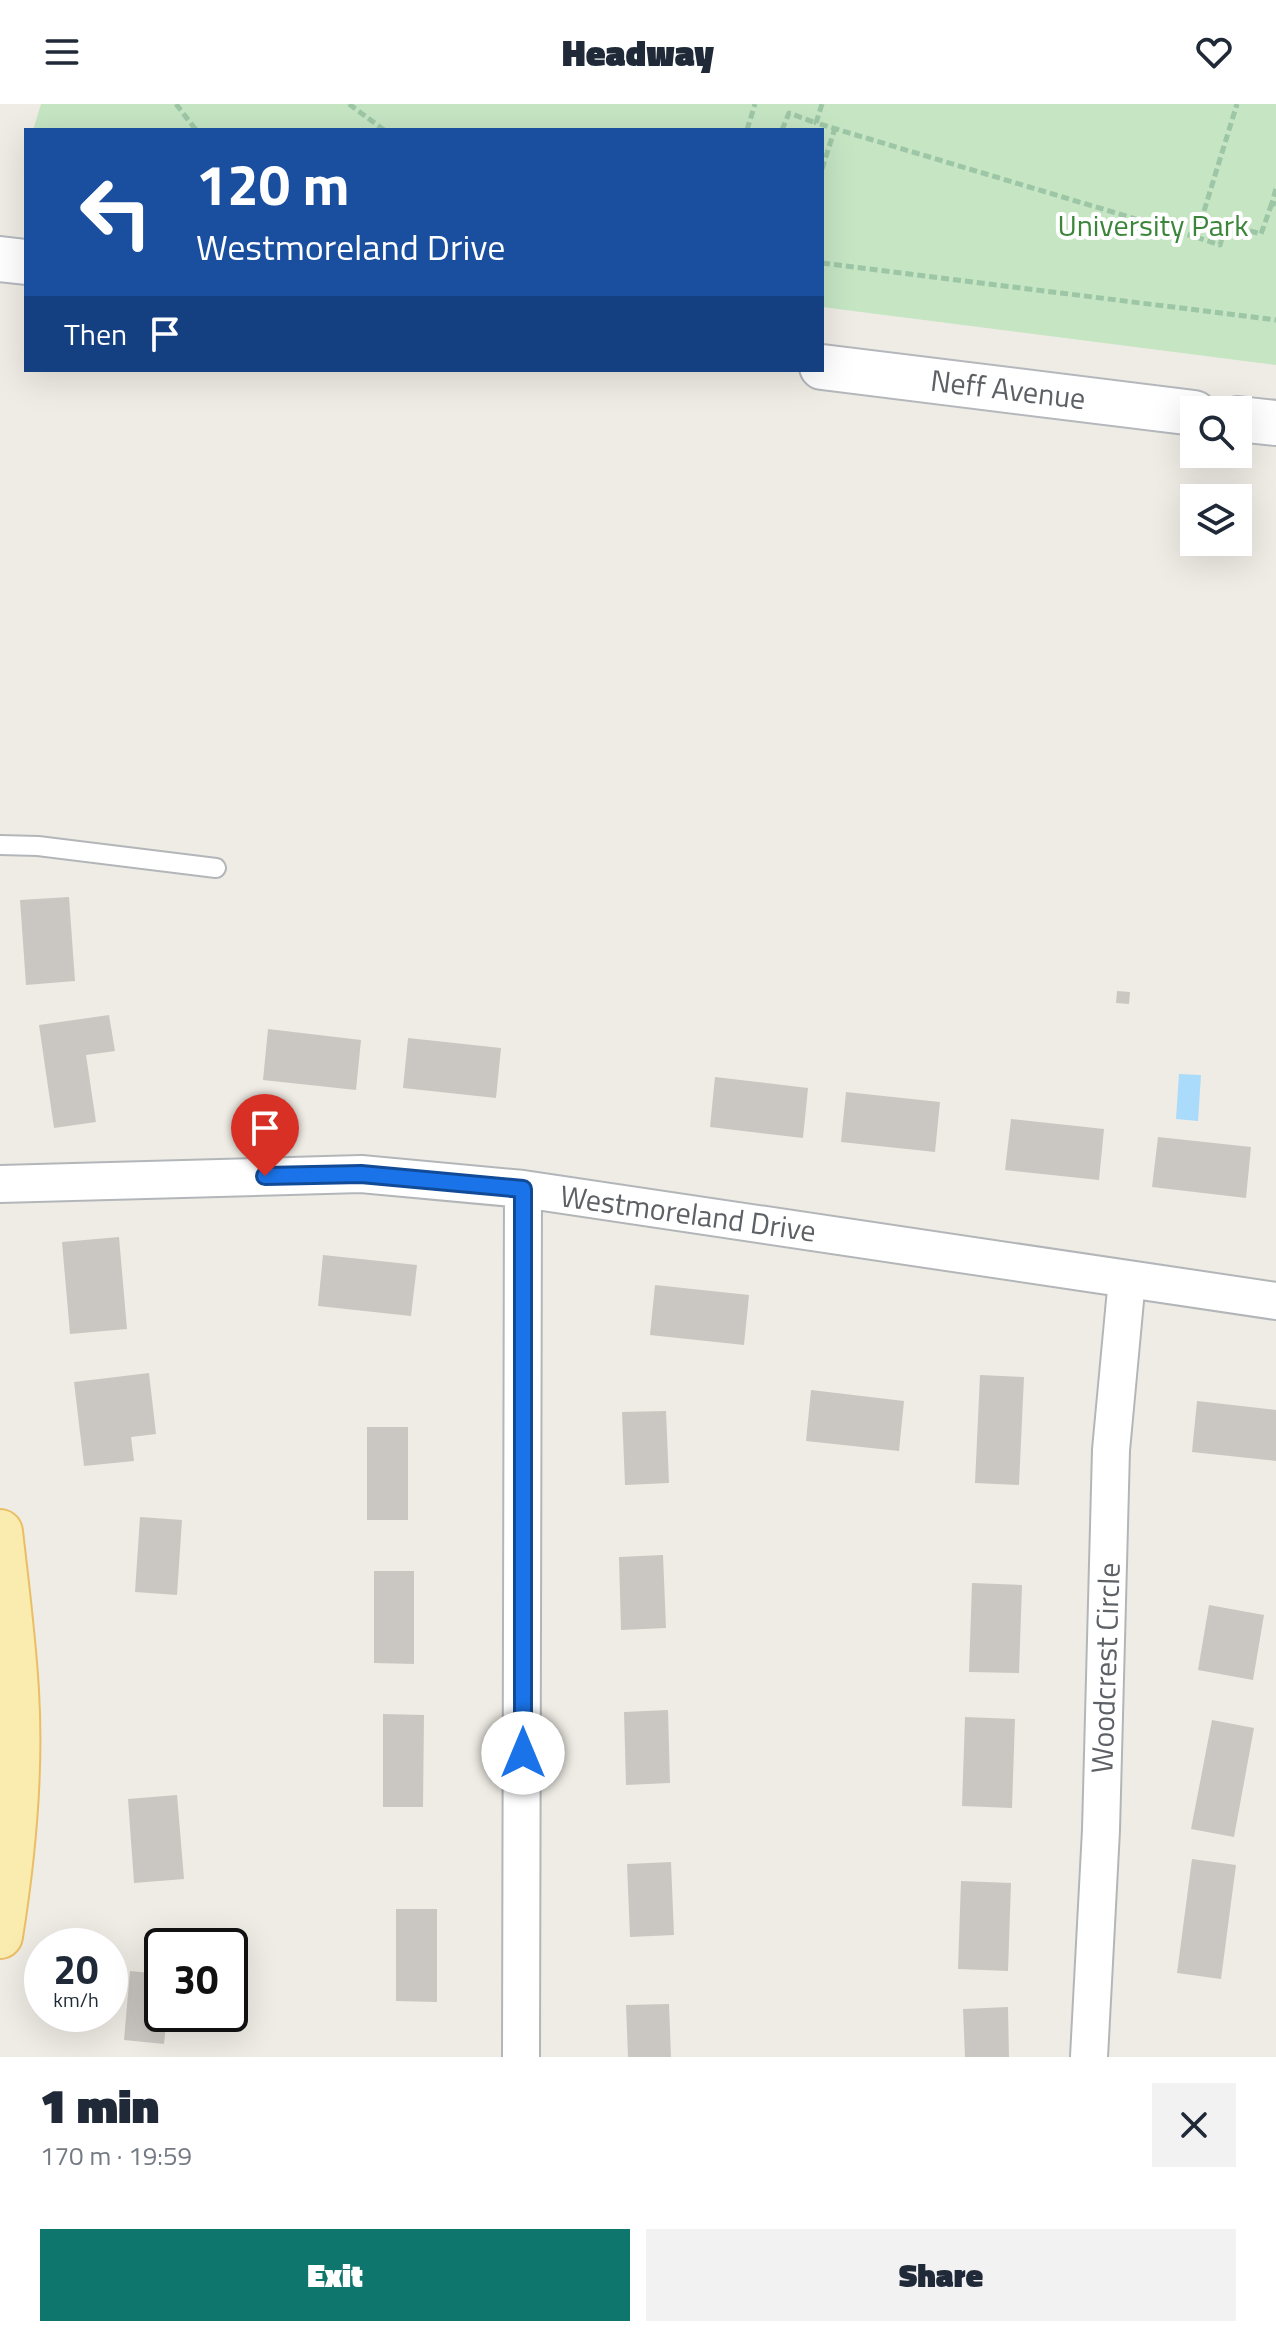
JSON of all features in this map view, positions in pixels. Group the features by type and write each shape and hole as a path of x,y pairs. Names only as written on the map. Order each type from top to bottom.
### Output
{"main road":[{"path":"0,259 24,262"},
{"name":"Neff Avenue","path":"824,367 1180,411"},
{"path":"1252,420 1276,423"},
{"path":"0,1532 16,1693 17,1759 12,1839 0,1936"}],"street":[{"name":"Westmoreland Drive","path":"0,1184 361,1174 523,1189 1276,1301"},
{"path":"521,2057 523,1189"},
{"name":"Woodcrest Circle","path":"1089,2057 1101,1830 1111,1450 1127,1279"}],"lane":[{"path":"0,845 38,846 216,868"}],"path":[{"path":"176,104 194,128"},
{"path":"349,104 381,128"},
{"path":"748,128 755,104"},
{"path":"816,123 822,104"},
{"path":"1196,237 1237,104"},
{"path":"783,128 789,113 1220,245 1226,224 1261,234 1274,203 1276,189"},
{"path":"824,163 835,128"},
{"path":"824,263 1276,320"}],"green space":[{"name":"University Park","path":"41,104 1276,104 1276,365 824,307 824,128 34,128"}],"water":[{"path":"1179,1074 1201,1075 1198,1121 1176,1119"}],"building":[{"path":"69,897 75,981 26,985 20,900"},
{"path":"1117,991 1130,992 1129,1004 1116,1003"},
{"path":"109,1015 115,1051 86,1055 96,1122 54,1128 39,1025"},
{"path":"268,1029 361,1040 356,1090 263,1080"},
{"path":"408,1038 501,1048 496,1098 403,1088"},
{"path":"715,1077 808,1088 803,1138 710,1127"},
{"path":"846,1092 940,1102 935,1152 841,1142"},
{"path":"1011,1119 1104,1129 1099,1180 1005,1170"},
{"path":"1158,1137 1251,1147 1246,1198 1152,1187"},
{"path":"119,1237 127,1329 70,1334 62,1242"},
{"path":"323,1255 417,1265 411,1316 318,1306"},
{"path":"655,1285 749,1295 744,1345 650,1335"},
{"path":"149,1373 156,1434 131,1437 134,1461 84,1466 74,1382"},
{"path":"980,1375 1024,1377 1019,1485 975,1483"},
{"path":"811,1390 904,1401 899,1451 806,1441"},
{"path":"1197,1401 1276,1410 1276,1461 1192,1452"},
{"path":"666,1411 669,1483 625,1485 622,1412"},
{"path":"367,1427 408,1427 408,1520 367,1520"},
{"path":"140,1517 182,1520 177,1595 135,1592"},
{"path":"663,1555 666,1628 621,1630 619,1557"},
{"path":"374,1571 414,1571 414,1664 374,1663"},
{"path":"972,1583 1022,1585 1019,1673 969,1672"},
{"path":"1209,1605 1264,1615 1253,1680 1198,1670"},
{"path":"668,1710 670,1783 626,1785 624,1712"},
{"path":"383,1714 424,1715 423,1807 383,1807"},
{"path":"965,1717 1015,1719 1012,1808 962,1806"},
{"path":"1212,1720 1254,1728 1234,1837 1191,1829"},
{"path":"177,1795 184,1879 134,1883 128,1799"},
{"path":"1192,1859 1236,1865 1221,1979 1177,1973"},
{"path":"671,1862 674,1935 630,1937 627,1864"},
{"path":"961,1881 1011,1883 1008,1971 958,1969"},
{"path":"396,1909 437,1909 437,2002 396,2001"},
{"path":"130,1971 144,1972 144,2032 165,2032 164,2044 124,2040 125,2032 128,2032"},
{"path":"669,2004 671,2057 628,2057 626,2005"},
{"path":"1008,2007 1009,2057 965,2057 963,2009"}],"route":[{"path":"265,1176 361,1174 523,1189 523,1753"}]}
